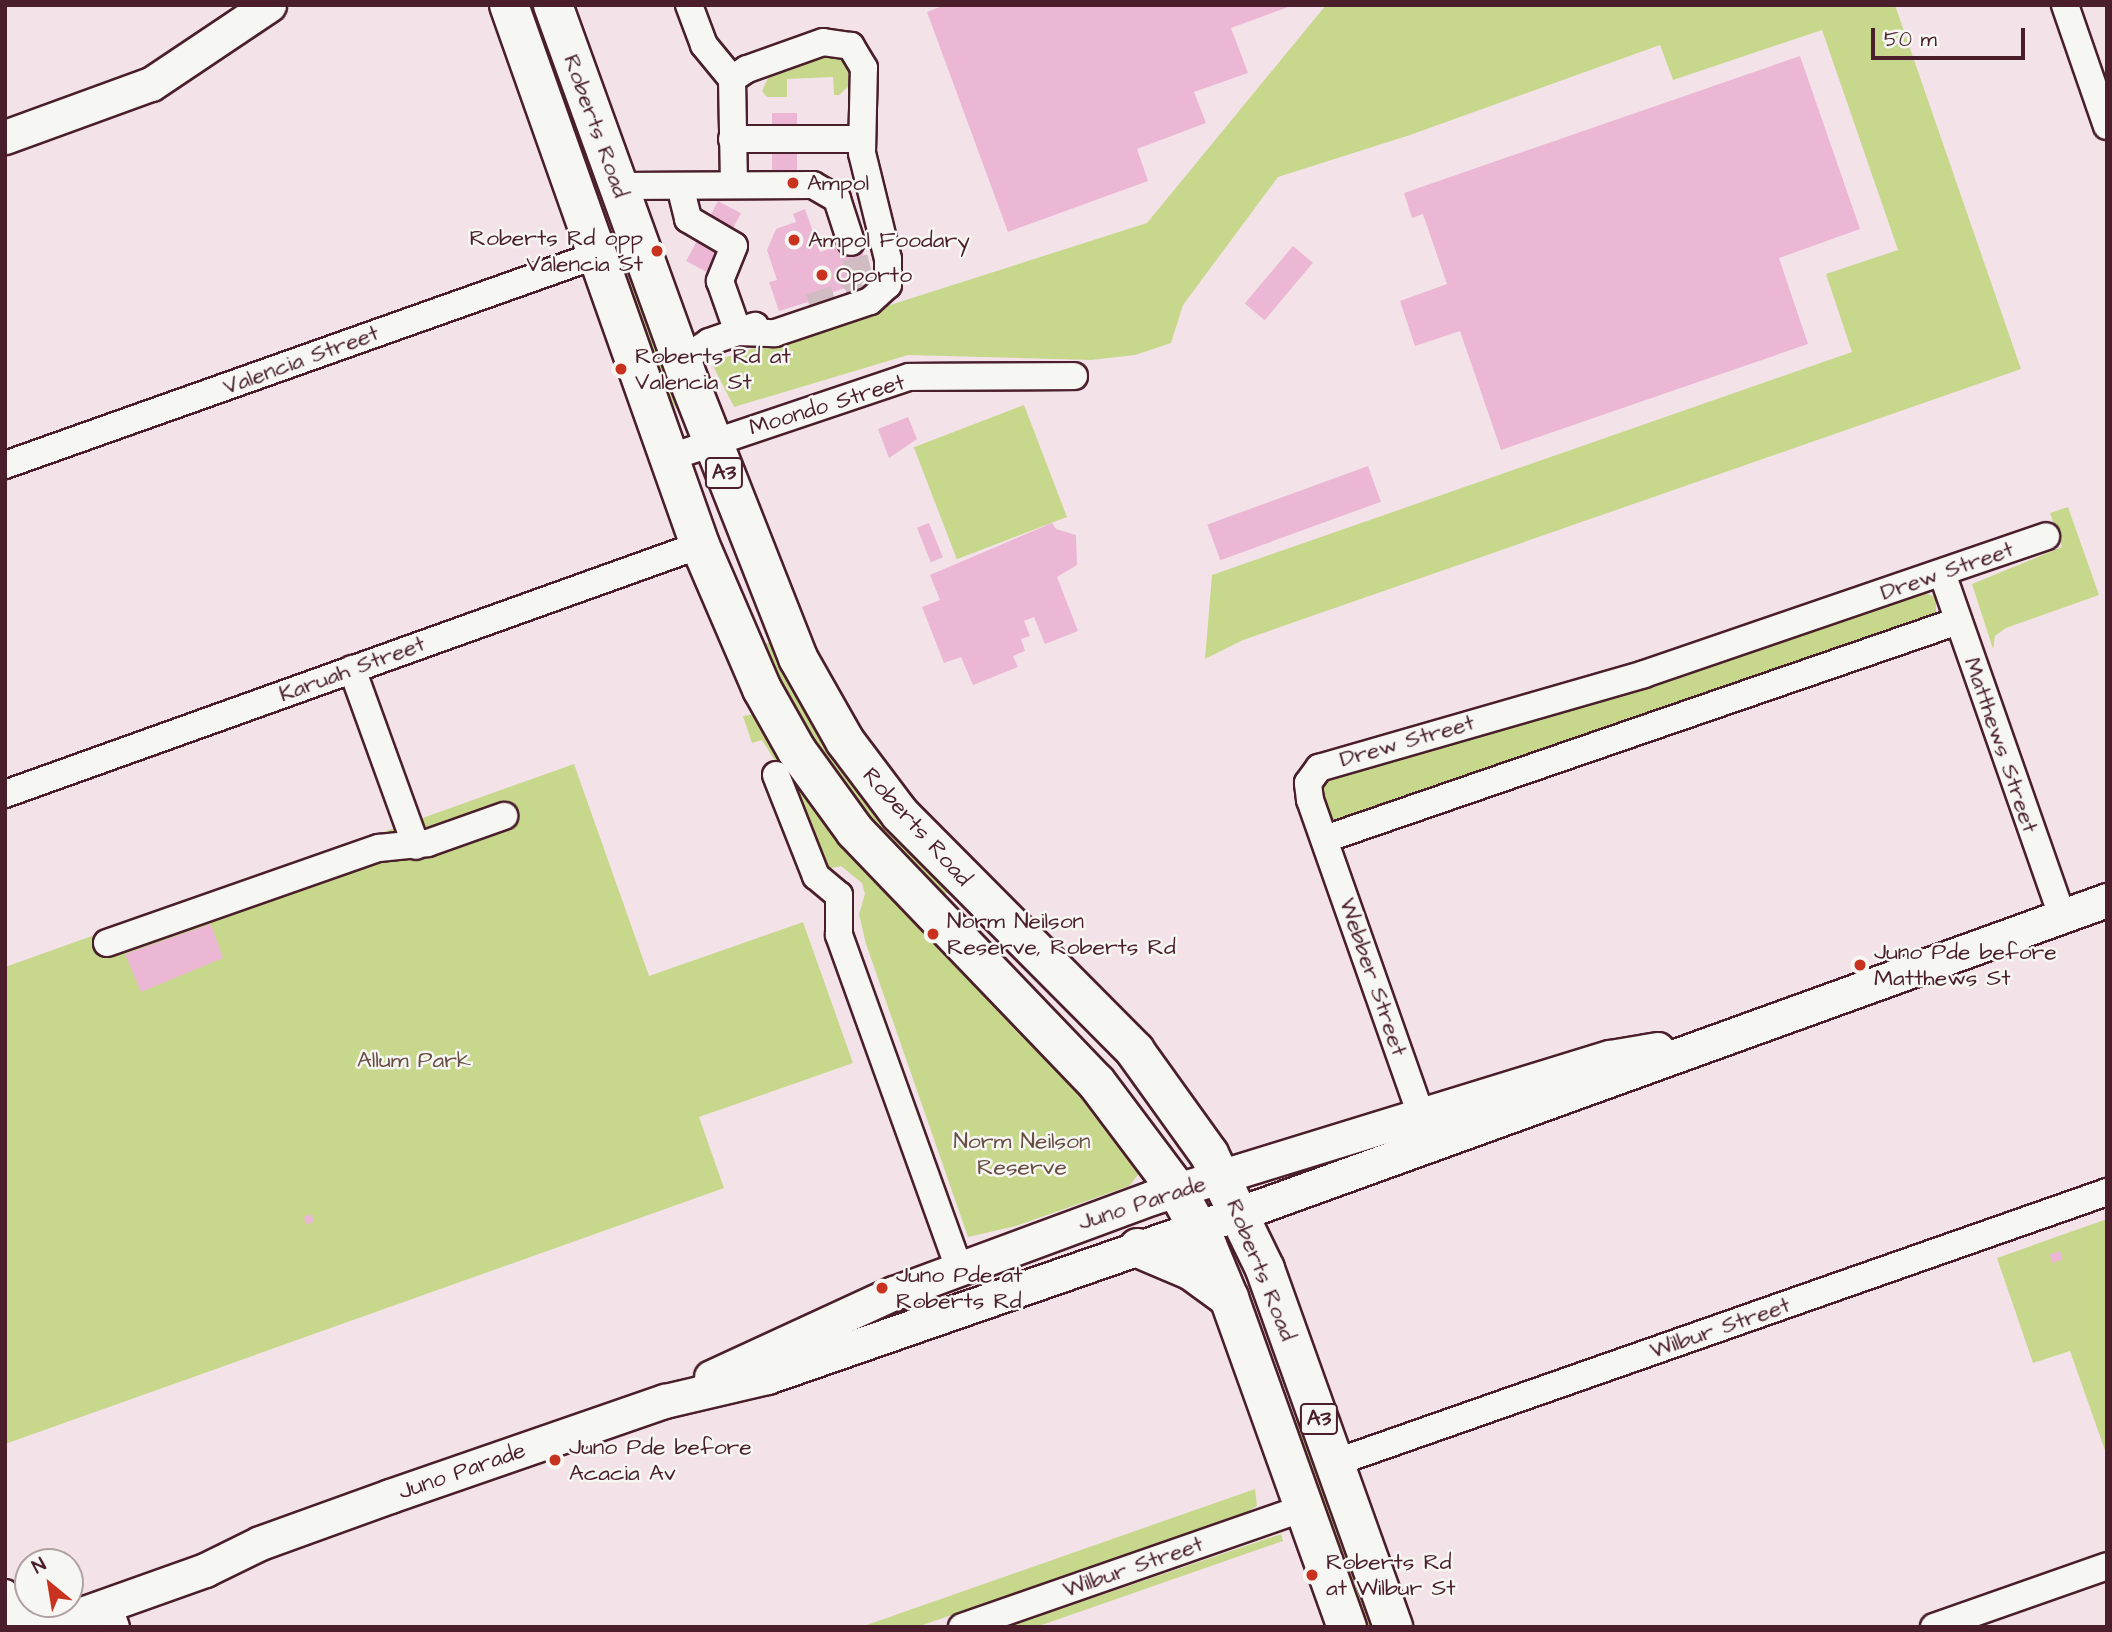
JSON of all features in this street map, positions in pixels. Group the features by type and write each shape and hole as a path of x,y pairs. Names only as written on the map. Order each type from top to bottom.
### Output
{"highway":[{"name":"Roberts Road","path":"509,5 700,545 762,689 797,751 855,831 1089,1073 1177,1190 1198,1227 1229,1298 1347,1627"},
{"name":"Roberts Road","path":"553,5 712,442 793,648 822,705 863,767 927,844 1135,1051 1186,1117 1240,1213 1393,1627"},
{"path":"1138,1248 1192,1271 1229,1298"}],"main road":[{"path":"5,137 122,98 151,84 269,5"},
{"name":"Juno Parade","path":"45,1627 112,1616 260,1543 666,1401 766,1377 1240,1213 1620,1079 1719,1038 2107,900"},
{"name":"Juno Parade","path":"666,1401 754,1354 959,1268 1177,1190 1611,1057 1719,1038"},
{"name":"Juno Parade","path":"84,1592 200,1553 260,1543"}],"street":[{"path":"689,5 704,45 732,79 734,186"},
{"path":"2065,5 2107,126"},
{"path":"732,79 747,69 823,43 851,46 864,68 861,139 863,165 888,259 888,285 870,301 775,333 738,332"},
{"path":"732,139 861,139"},
{"path":"680,186 688,219 734,246 720,281 738,332"},
{"path":"618,187 824,188 838,199 851,242"},
{"name":"Valencia Street","path":"5,465 597,255"},
{"path":"681,361 709,342 810,307"},
{"name":"Moondo Street","path":"668,458 909,377 1074,376"},
{"name":"Drew Street","path":"1325,839 1308,791 1312,774 1325,765 1644,674 2046,536"},
{"name":"Karuah Street","path":"5,794 700,545"},
{"name":"Matthews Street","path":"1942,573 2062,916"},
{"path":"1325,839 1958,621"},
{"path":"352,669 416,846"},
{"path":"776,775 816,876 839,895 839,935 959,1268"},
{"path":"107,943 379,848 416,846 504,816"},
{"name":"Webber Street","path":"1325,839 1421,1115"},
{"name":"Wilbur Street","path":"1334,1463 2107,1192"},
{"name":"Wilbur Street","path":"962,1627 1304,1508"},
{"path":"1934,1627 2107,1566"}],"green space":[{"path":"1326,5 1895,5 2021,369 1243,640 1205,659 1212,575 1852,352 1826,274 1898,250 1822,30 1673,80 1660,45 1410,135 1278,177 1183,305 1171,343 1135,355 1091,360 908,355 734,407 711,362 1147,223"},
{"path":"828,56 844,61 850,71 849,86 839,95 834,95 833,77 787,79 787,97 767,97 762,91 768,78"},
{"path":"621,241 683,418 664,392 620,271 617,243"},
{"path":"1024,405 1067,517 957,559 914,447"},
{"path":"2068,507 2099,595 2006,628 1995,636 1993,649 1972,584 2062,547 2050,513"},
{"path":"1923,592 1936,597 1936,616 1338,824 1328,818 1321,787 1331,779 1655,682"},
{"path":"772,641 948,892 940,899 892,850 829,771 784,692 765,644"},
{"name":"Norm Neilson Reserve","path":"756,714 1074,1081 1141,1171 1129,1186 1016,1226 968,1237 866,944 859,914 865,894 862,883 841,866 827,869 807,812 762,740 752,743 743,716"},
{"name":"Allum Park","path":"574,764 649,976 803,922 853,1063 699,1117 724,1188 5,1444 5,967"},
{"path":"2107,1219 2107,1456 2070,1351 2033,1363 1997,1258"},
{"path":"1298,1410 1375,1627 1364,1627 1303,1454 1294,1412"},
{"path":"1255,1489 1257,1506 1243,1514 917,1627 861,1627"},
{"path":"1281,1534 1283,1541 1036,1627 1007,1627"}],"building":[{"path":"945,5 1291,6 1231,28 1248,73 1194,92 1206,123 1137,149 1148,181 1008,232 927,12"},
{"path":"1800,56 1860,229 1779,258 1808,344 1501,450 1460,331 1415,346 1400,301 1447,284 1423,214 1412,218 1404,193"},
{"path":"772,113 797,113 797,174 772,174"},
{"path":"718,201 741,213 709,273 686,261"},
{"path":"805,209 820,252 858,239 867,265 853,270 856,279 844,284 845,288 819,297 823,308 812,312 808,302 779,311 769,282 777,280 767,250 776,229 796,222 793,214"},
{"path":"1293,246 1313,263 1265,320 1245,303"},
{"path":"908,417 917,439 889,458 878,429"},
{"path":"1368,466 1381,502 1220,560 1207,524"},
{"path":"929,523 943,557 931,562 917,528"},
{"path":"1052,523 1056,529 1076,535 1077,565 1057,577 1078,631 1045,644 1034,617 1024,621 1030,636 1021,639 1025,651 1013,656 1018,667 973,685 961,657 944,663 922,607 940,600 930,575"},
{"path":"211,924 223,958 141,992 125,954"},
{"path":"311,1214 314,1221 307,1224 304,1217"},
{"path":"2060,1251 2063,1260 2052,1263 2050,1254"}],"tunnel":[{"path":"810,307 849,294 861,283 851,242"}],"place":[{"name":"Ampol","path":"793,183"},
{"name":"Ampol Foodary","path":"794,240"},
{"name":"Roberts Rd opp Valencia St","path":"657,251"},
{"name":"Oporto","path":"822,275"},
{"name":"Roberts Rd at Valencia St","path":"621,369"},
{"name":"Norm Neilson Reserve, Roberts Rd","path":"933,934"},
{"name":"Juno Pde before Matthews St","path":"1860,965"},
{"name":"Juno Pde at Roberts Rd","path":"882,1288"},
{"name":"Juno Pde before Acacia Av","path":"555,1460"},
{"name":"Roberts Rd at Wilbur St","path":"1312,1575"}]}
